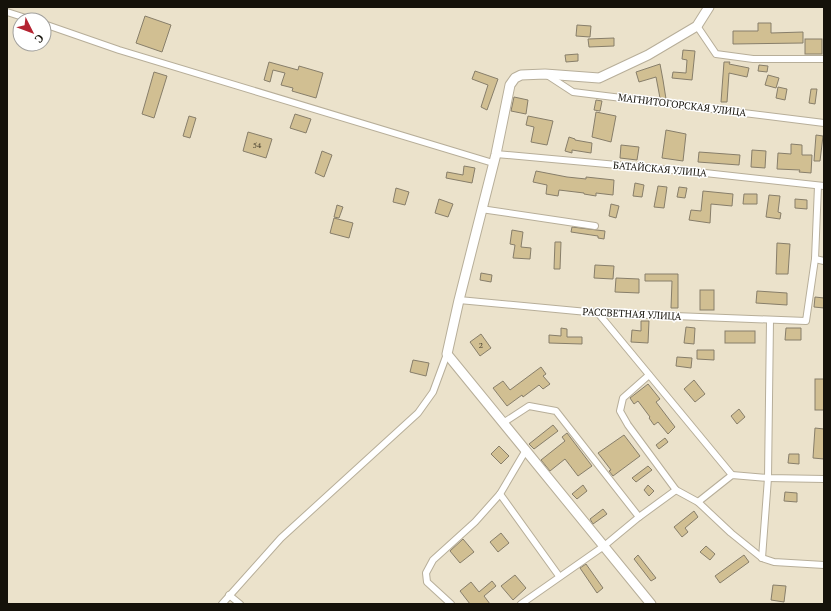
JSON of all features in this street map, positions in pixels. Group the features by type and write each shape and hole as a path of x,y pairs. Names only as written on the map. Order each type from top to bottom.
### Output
{"street":[{"path":"222,604 281,538 418,413 433,392 447,354 458,300 494,159 510,85 515,78 521,75 545,74 599,78 648,55 697,26 709,7"},
{"path":"697,26 716,54 753,59 824,59"},
{"name":"БАТАЙСКАЯ УЛИЦА","path":"52,27 120,50 494,159 704,174 821,186"},
{"name":"МАГНИТОГОРСКАЯ УЛИЦА","path":"545,74 573,92 824,123"},
{"path":"821,186 815,259 824,261"},
{"path":"481,209 595,226"},
{"name":"РАССВЕТНАЯ УЛИЦА","path":"458,300 598,313 806,321 815,259"},
{"path":"598,313 732,475"},
{"path":"762,558 768,478 770,320"},
{"path":"447,354 650,604"},
{"path":"649,375 623,398 620,411 628,425 676,490 698,502 762,558 774,562 824,565"},
{"path":"503,423 528,406 556,411 639,517"},
{"path":"450,604 428,582 426,573 433,560 475,522 500,494 526,450"},
{"path":"698,502 732,475 768,478 824,478"},
{"path":"521,604 604,546 639,517 676,490"},
{"path":"500,494 559,576"},
{"path":"229,595 240,604"}],"building":[{"path":"145,16 171,25 162,52 136,43"},
{"path":"758,23 771,23 771,33 803,32 803,43 733,44 733,31 758,31"},
{"path":"577,25 591,26 590,37 576,36"},
{"path":"614,38 614,46 589,47 588,39"},
{"path":"805,39 822,39 822,54 805,54"},
{"path":"683,50 695,51 692,80 672,78 673,72 686,73 687,60 682,59"},
{"path":"578,54 578,61 566,62 565,55"},
{"path":"269,62 298,70 299,66 323,73 316,98 292,91 293,88 281,85 285,73 273,70 270,82 264,80"},
{"path":"724,62 730,62 729,64 749,68 747,77 729,73 727,102 721,102"},
{"path":"660,64 666,99 660,98 656,77 639,82 636,72"},
{"path":"759,65 768,66 767,72 758,71"},
{"path":"475,71 498,79 487,110 481,107 488,85 472,79"},
{"path":"154,72 167,76 154,118 142,114"},
{"path":"768,75 779,78 776,88 765,85"},
{"path":"778,87 787,89 785,100 776,98"},
{"path":"811,89 817,89 815,104 809,103"},
{"path":"514,97 528,100 526,114 511,111"},
{"path":"596,100 602,101 600,111 594,110"},
{"path":"596,112 616,116 611,142 592,137"},
{"path":"295,114 311,119 306,133 290,128"},
{"path":"189,116 196,118 190,138 183,136"},
{"path":"528,116 553,121 547,145 531,142 534,127 526,125"},
{"path":"666,130 686,134 683,161 662,158"},
{"path":"248,132 272,139 266,158 243,151"},
{"path":"816,135 823,136 820,161 814,161"},
{"path":"569,137 575,140 592,143 591,153 572,150 572,153 565,151"},
{"path":"791,144 802,145 802,155 812,155 811,173 799,172 800,170 777,169 778,153 791,154"},
{"path":"621,145 639,147 637,160 620,158"},
{"path":"752,150 766,151 765,168 751,167"},
{"path":"322,151 332,155 324,177 315,173"},
{"path":"699,152 740,155 739,165 698,162"},
{"path":"464,166 475,168 472,183 446,178 447,172 463,175"},
{"path":"536,171 567,177 586,179 586,177 614,180 613,195 596,193 596,196 559,190 558,196 546,194 547,185 533,182"},
{"path":"635,183 644,185 642,197 633,196"},
{"path":"658,186 667,187 664,208 654,207"},
{"path":"679,187 687,188 685,198 677,197"},
{"path":"396,188 409,192 405,205 393,202"},
{"path":"703,191 733,194 732,206 711,204 710,223 689,220 691,210 701,211"},
{"path":"744,194 757,194 757,204 743,204"},
{"path":"769,195 780,196 778,212 781,213 780,219 766,217"},
{"path":"439,199 453,204 448,217 435,213"},
{"path":"795,199 807,200 807,209 795,208"},
{"path":"611,204 619,206 616,218 609,216"},
{"path":"337,205 343,207 339,218 334,217"},
{"path":"334,218 353,223 349,238 330,233"},
{"path":"572,227 605,231 604,239 598,238 598,236 571,232"},
{"path":"512,230 523,232 521,247 531,248 530,259 513,258 515,245 510,244"},
{"path":"555,242 561,242 560,269 554,269"},
{"path":"777,243 790,244 788,274 776,274"},
{"path":"595,265 614,266 613,279 594,278"},
{"path":"481,273 492,275 491,282 480,280"},
{"path":"645,274 678,274 678,308 671,308 672,281 645,281"},
{"path":"616,278 639,279 639,293 615,292"},
{"path":"700,290 714,290 714,310 700,310"},
{"path":"757,291 787,293 787,305 756,303"},
{"path":"815,297 824,298 824,308 814,307"},
{"path":"641,321 649,321 648,343 631,342 632,330 641,331"},
{"path":"686,327 695,328 694,344 684,343"},
{"path":"561,328 567,329 567,337 582,337 582,344 549,343 549,335 561,336"},
{"path":"786,328 801,328 801,340 785,340"},
{"path":"725,331 755,331 755,343 725,343"},
{"path":"481,334 491,348 480,356 470,342"},
{"path":"697,350 714,350 714,360 697,359"},
{"path":"677,357 692,358 691,368 676,366"},
{"path":"413,360 429,363 426,376 410,372"},
{"path":"541,367 546,374 543,376 550,384 543,389 539,385 523,397 522,395 507,406 493,388 503,381 510,390"},
{"path":"815,379 824,379 824,410 815,410"},
{"path":"694,380 705,394 695,402 684,389"},
{"path":"648,384 660,399 656,402 675,427 668,434 658,422 654,425 638,401 634,404 630,398"},
{"path":"739,409 745,417 737,424 731,416"},
{"path":"553,425 558,431 534,449 529,444"},
{"path":"815,428 824,429 824,459 813,458"},
{"path":"567,433 592,466 578,476 565,459 550,471 541,460 565,441 562,437"},
{"path":"624,435 640,456 613,476 609,471 611,470 598,453"},
{"path":"665,438 668,442 659,449 656,445"},
{"path":"499,446 509,456 501,464 491,454"},
{"path":"789,454 799,454 799,464 788,463"},
{"path":"648,466 652,470 636,482 632,478"},
{"path":"583,485 587,491 577,499 572,494"},
{"path":"648,485 654,491 649,496 644,490"},
{"path":"785,492 797,493 797,502 784,501"},
{"path":"603,509 607,514 593,524 590,519"},
{"path":"694,511 698,517 685,528 688,532 682,537 674,527"},
{"path":"501,533 509,543 498,552 490,542"},
{"path":"463,539 474,552 460,563 450,551"},
{"path":"706,546 715,554 710,560 700,552"},
{"path":"638,555 656,578 651,581 634,559"},
{"path":"744,555 749,562 720,583 715,576"},
{"path":"586,564 603,588 597,593 580,568"},
{"path":"515,575 526,588 513,600 501,586"},
{"path":"492,581 496,586 484,596 490,604 470,604 460,591 471,582 479,592"},
{"path":"773,585 786,586 784,602 771,600"}]}
